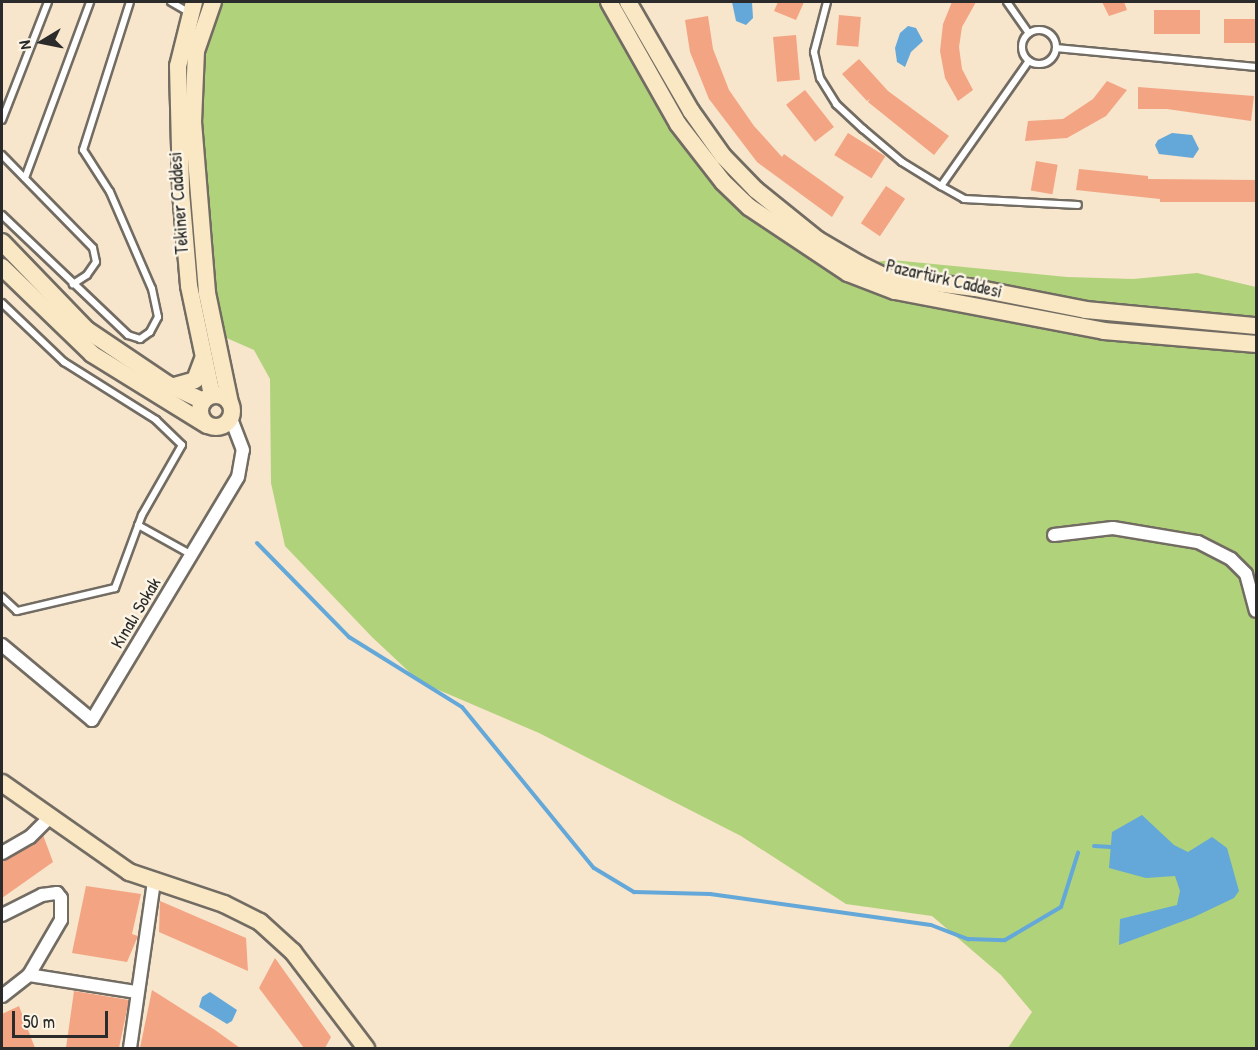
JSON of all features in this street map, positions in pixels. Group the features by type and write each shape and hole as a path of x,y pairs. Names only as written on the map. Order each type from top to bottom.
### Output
{"street":[{"name":"Tekiner Caddesi","path":"213,2 196,51 193,122 203,259 230,411"},
{"name":"Pazartürk Caddesi","path":"609,2 678,124 723,182 768,221 848,273 904,293 1104,331 1257,344"},
{"name":"Pazartürk Caddesi","path":"628,2 691,111 723,156 756,190 810,234 859,264 886,277 975,288 1086,310 1257,326"},
{"name":"Tekiner Caddesi","path":"192,7 178,66 178,118 185,251 204,358 208,398 200,411 207,424"},
{"path":"2,242 87,330 171,387 208,398 222,396 230,411 218,427 207,424 92,354 2,267"},
{"path":"171,387 195,380 204,358"},
{"name":"Kınalı Sokak","path":"2,645 92,720 242,468 243,450 230,411"},
{"path":"1054,535 1113,528 1198,542 1231,559 1246,574 1257,611"},
{"path":"2,783 129,872 224,904 260,922 293,952 366,1048"},
{"path":"2,853 30,837 50,817"},
{"path":"130,1048 136,992 154,882"},
{"path":"2,915 42,895 57,893 61,897 61,920 29,975 2,996"},
{"path":"29,975 136,992"}],"lane":[{"path":"2,120 48,2"},
{"path":"25,177 90,2"},
{"path":"2,215 129,335 140,339 156,324 158,317 152,289 110,192 83,150 130,2"},
{"path":"171,2 192,7"},
{"path":"827,2 814,52 820,78 836,104 902,162 964,199 1078,204"},
{"path":"1006,2 1029,33"},
{"path":"1029,33 1047,32 1056,48"},
{"path":"1029,33 1023,42 1023,52 1029,60 1046,63 1056,48"},
{"path":"1056,48 1257,67"},
{"path":"941,186 1029,60"},
{"path":"2,155 93,248 96,262 87,275 73,284"},
{"path":"2,303 64,362 156,420 182,445 166,468 138,525 115,588 17,610 2,597"},
{"path":"138,525 192,555"}],"green space":[{"path":"207,2 610,2 683,114 765,210 859,264 892,260 1067,277 1133,279 1197,273 1256,287 1256,571 1249,582 1256,606 1256,1048 1008,1048 1032,1012 1001,975 932,916 846,904 741,836 539,733 420,682 372,637 285,546 271,483 270,379 254,350 206,329 188,169 182,73"}],"water":[{"path":"732,2 752,2 753,18 746,25 736,21"},
{"path":"908,26 916,28 923,41 911,52 905,67 897,62 895,48 900,33"},
{"path":"1172,133 1192,135 1199,149 1193,158 1159,154 1155,145 1158,140"},
{"path":"1142,815 1174,845 1188,852 1212,837 1227,848 1239,891 1234,898 1194,917 1119,945 1120,919 1177,905 1180,891 1175,876 1146,878 1109,868 1112,832"},
{"path":"210,992 237,1010 232,1021 227,1024 199,1007 202,997"}],"building":[{"path":"778,2 804,2 796,20 774,11"},
{"path":"952,2 976,2 962,27 959,47 962,69 973,90 958,101 945,78 940,51 943,24"},
{"path":"1102,2 1124,2 1127,10 1109,16"},
{"path":"1154,10 1200,10 1200,34 1154,34"},
{"path":"839,15 861,17 858,47 836,45"},
{"path":"708,16 713,49 729,90 754,126 782,157 784,154 844,197 832,217 757,162 709,99 690,52 685,20"},
{"path":"1224,19 1256,19 1256,43 1224,43"},
{"path":"796,35 800,80 777,82 773,37"},
{"path":"859,59 888,91 949,136 934,155 868,102 870,99 867,101 842,74"},
{"path":"1107,81 1127,90 1106,116 1067,138 1025,141 1028,121 1063,119 1093,99"},
{"path":"1138,87 1254,96 1251,121 1167,109 1138,109"},
{"path":"805,90 834,127 815,142 786,105"},
{"path":"848,133 885,156 872,178 834,155"},
{"path":"1036,161 1058,165 1052,194 1031,191"},
{"path":"1079,169 1148,176 1148,179 1257,180 1257,202 1160,202 1160,199 1076,190"},
{"path":"886,186 905,199 880,236 861,223"},
{"path":"43,835 53,862 2,898 2,862"},
{"path":"86,886 141,894 132,934 138,936 127,962 72,953"},
{"path":"160,901 246,938 248,971 159,932"},
{"path":"275,958 331,1037 325,1048 304,1048 259,988"},
{"path":"152,990 215,1030 240,1048 140,1048"},
{"path":"74,991 129,1000 119,1048 66,1048"},
{"path":"19,1006 35,1048 2,1048 2,1014"}],"waterway":[{"path":"257,543 349,637 462,707 594,868 634,892 710,894 931,925 968,939 1005,940 1061,907 1078,853"},
{"path":"1094,846 1111,847"}]}
